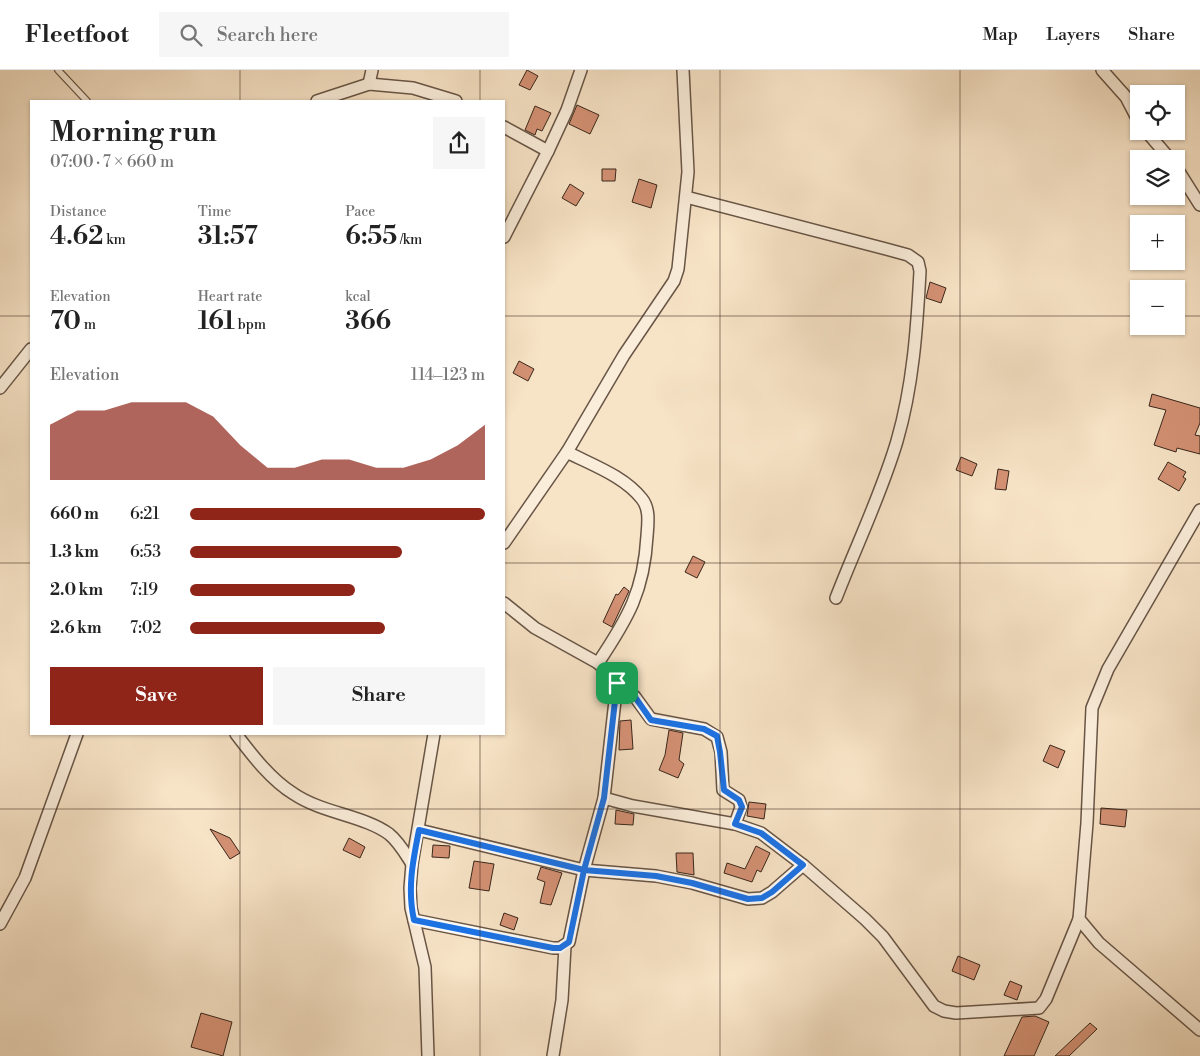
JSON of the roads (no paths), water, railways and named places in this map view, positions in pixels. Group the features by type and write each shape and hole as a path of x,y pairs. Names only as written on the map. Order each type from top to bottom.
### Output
{"street":[{"path":"369,84 372,70"},
{"path":"505,235 548,152 567,110 581,70"},
{"path":"505,542 567,452 624,355 674,281 678,269 686,197 688,149 683,70"},
{"path":"1102,70 1126,97 1130,105"},
{"path":"320,100 369,84 413,88 453,100"},
{"path":"505,128 548,152"},
{"path":"1154,140 1162,150"},
{"path":"1185,181 1200,204"},
{"path":"686,197 908,255 918,262 920,271 917,331 906,406 888,471 836,598"},
{"path":"0,388 30,350"},
{"path":"567,452 630,486 646,504 647,541 641,586 618,634 598,663"},
{"path":"604,798 633,806 735,824 761,833 803,865 866,919 882,937 925,996 934,1006 944,1011 956,1013 1039,1008 1046,999 1079,919 1087,823 1092,708 1108,669 1196,527 1200,510"},
{"path":"505,603 535,628 598,663 617,683 635,697 651,720 704,729 717,736 724,790 739,800 742,807 735,824"},
{"path":"553,1056 562,1000 566,946 572,937 584,870 604,798 617,683"},
{"path":"0,924 24,878 77,735"},
{"path":"237,735 277,782 316,806 380,829 390,835 402,848 412,864"},
{"path":"428,1056 425,967 414,920 410,888 412,864 434,735"},
{"path":"419,830 584,870 656,876 692,883 748,899 762,898 772,892 803,865"},
{"path":"1079,919 1099,943 1200,1030"},
{"path":"414,920 553,948 566,946"}],"lane":[{"path":"58,70 86,100"}]}
